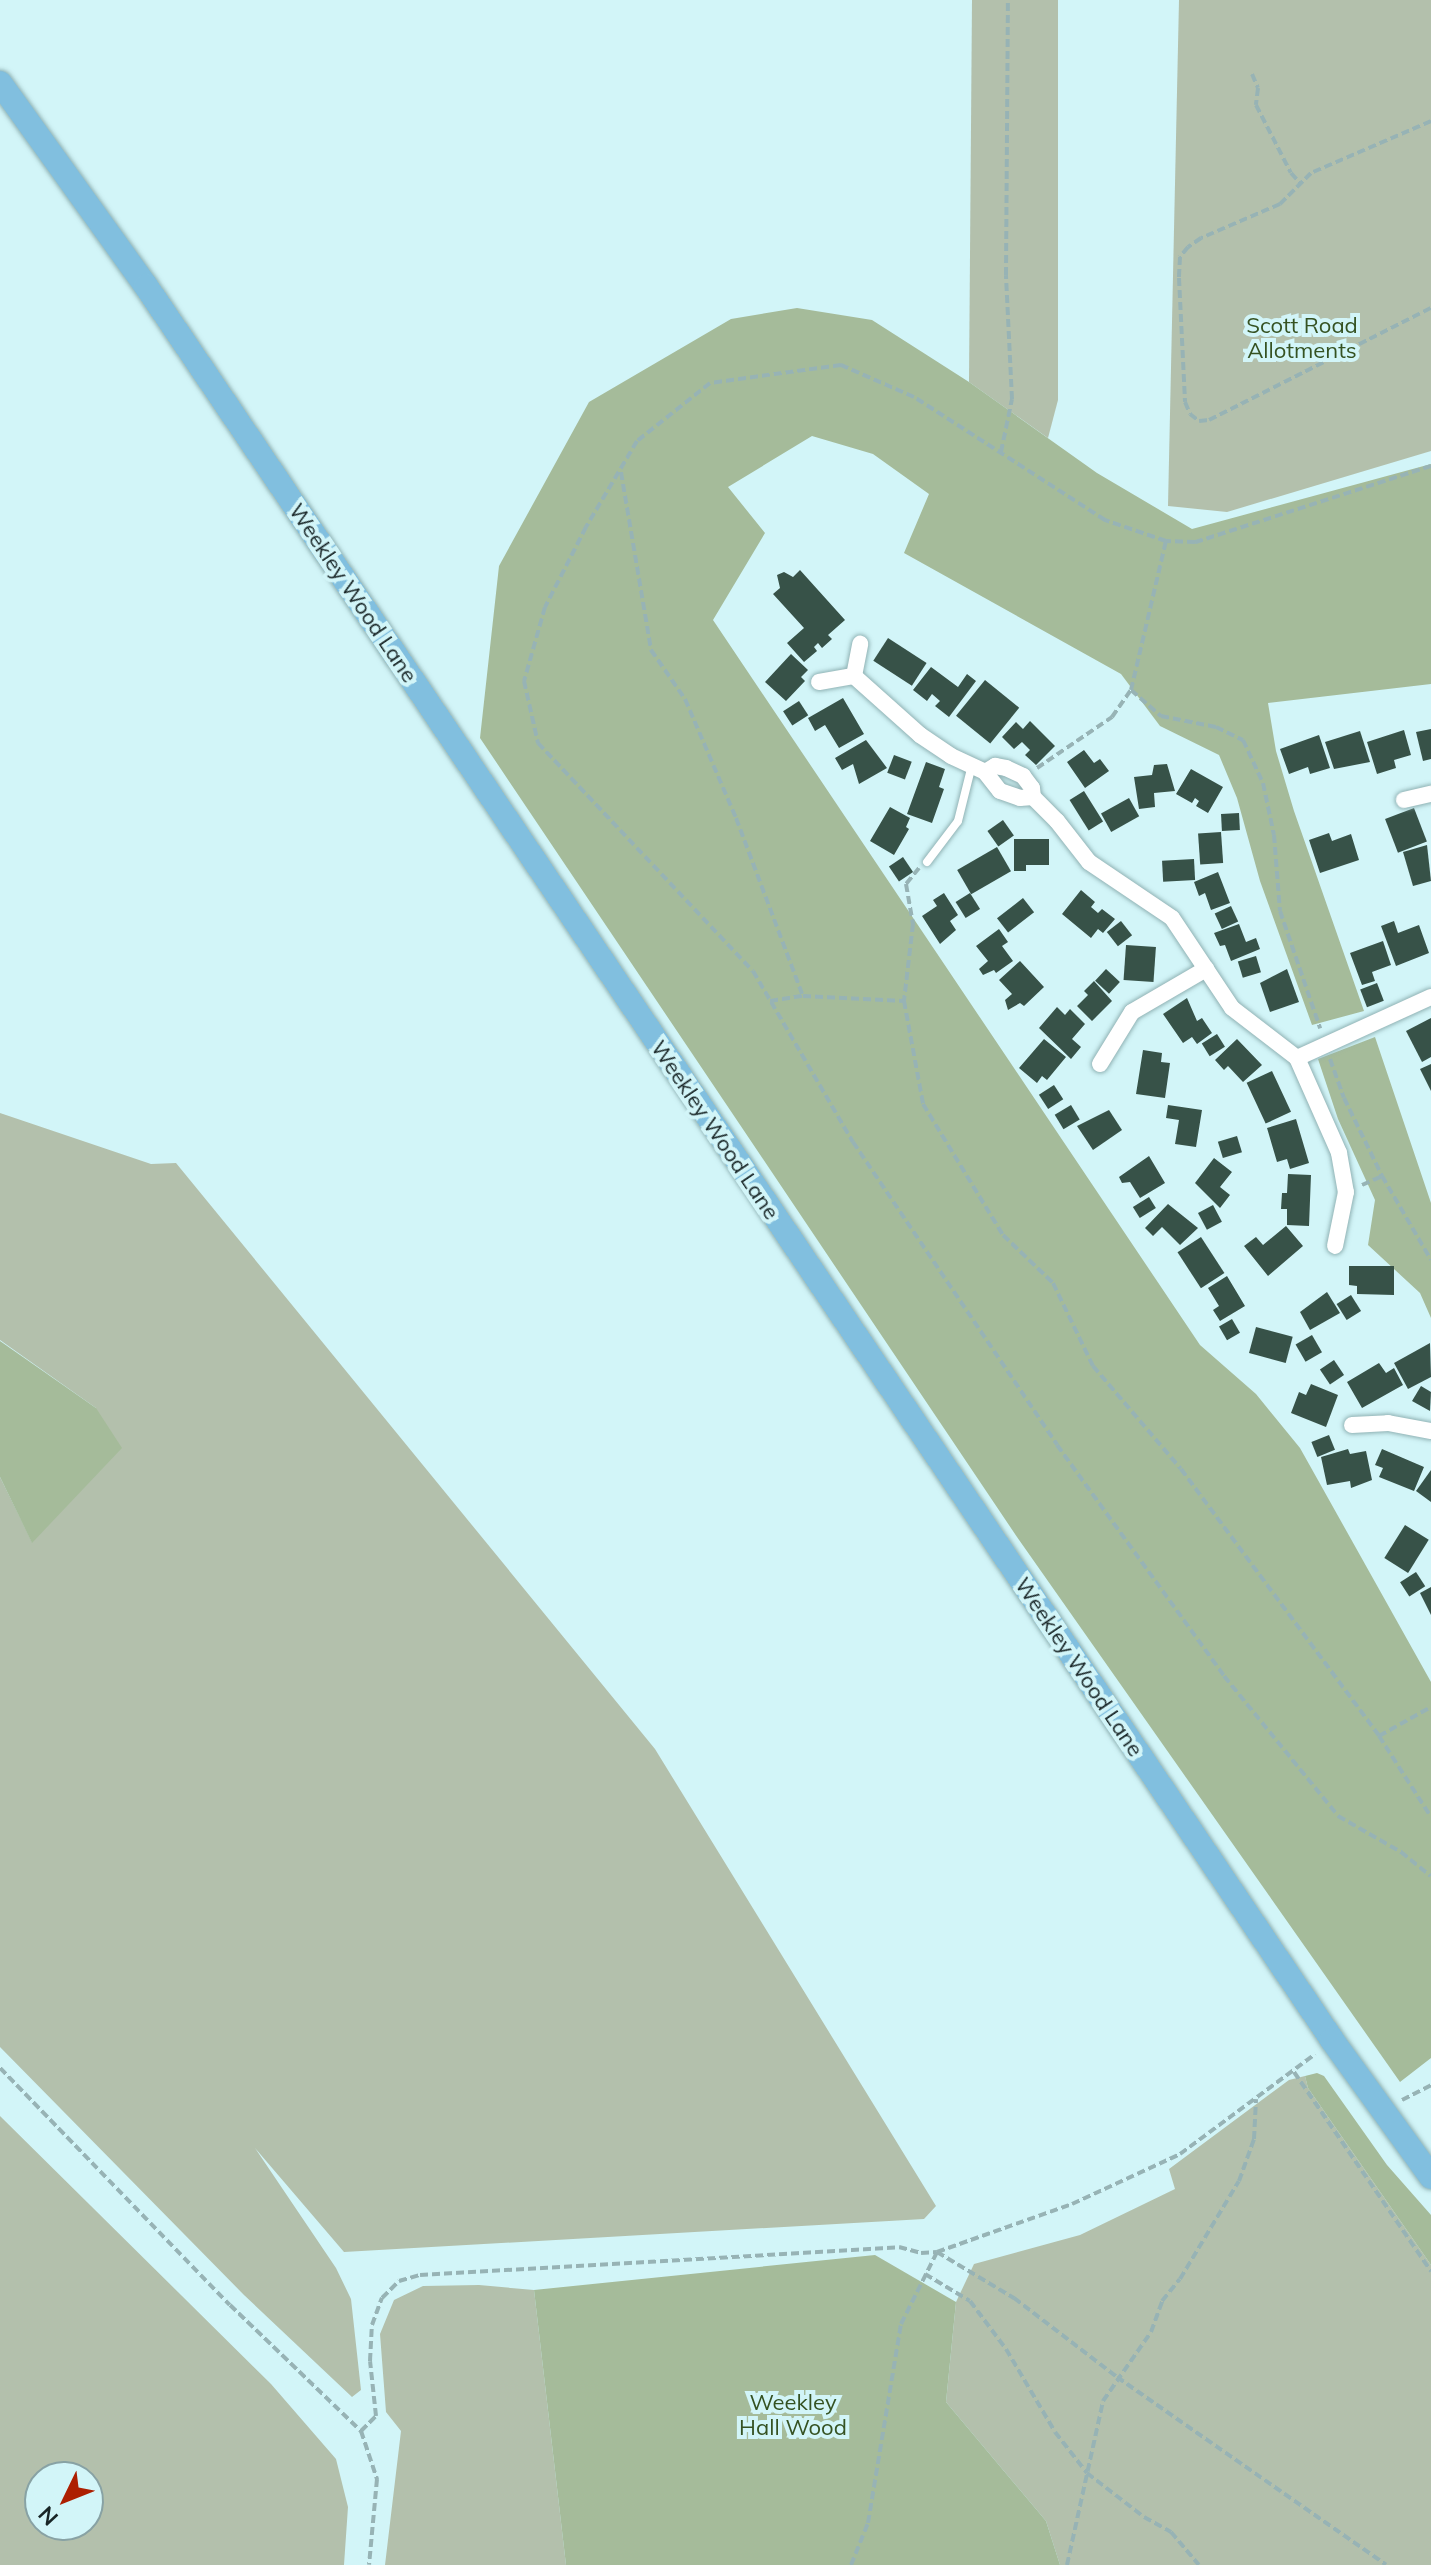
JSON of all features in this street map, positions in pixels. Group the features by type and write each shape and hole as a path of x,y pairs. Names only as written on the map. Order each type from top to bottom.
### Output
{"main road":[{"name":"Weekley Wood Lane","path":"0,83 155,299 1332,2040 1431,2177"}],"street":[{"path":"854,676 860,644"},
{"path":"819,682 854,676"},
{"path":"854,676 920,735 951,756 979,768 993,786 1008,795 1033,797 1051,813 1089,862 1172,918 1232,1008 1297,1058 1339,1153 1346,1192 1335,1246"},
{"path":"979,768 995,766 1023,776 1032,788 1033,797"},
{"path":"1404,800 1431,794"},
{"path":"1100,1064 1132,1012 1206,969"},
{"path":"1297,1058 1431,997"},
{"path":"1352,1425 1388,1423 1431,1431"}],"lane":[{"path":"927,862 958,821 979,768"}],"path":[{"path":"1001,452 1012,399 1006,275 1008,0"},
{"path":"1252,74 1258,88 1256,105 1291,173 1301,184"},
{"path":"1431,121 1311,173 1280,204 1201,238 1180,257 1185,402 1190,414 1199,421 1209,420 1431,308"},
{"path":"1431,466 1195,542 1166,541 1105,520 914,397 841,365 710,383 637,441 586,527 545,607 524,681 538,743 753,971 878,1179 1057,1445 1224,1676 1338,1816 1401,1852 1431,1876"},
{"path":"621,472 651,650 691,713 736,818 803,996"},
{"path":"1023,776 1057,757 1112,717 1131,690 1166,541"},
{"path":"1131,690 1161,716 1216,727 1243,740 1263,783 1274,835 1280,911 1344,1098 1382,1176 1431,1260"},
{"path":"927,862 906,884 913,924 904,1001 923,1104 1003,1235 1053,1283 1093,1366 1181,1469 1379,1736 1431,1817"},
{"path":"770,1001 803,996 904,1001"},
{"path":"1365,1184 1382,1176"},
{"path":"1379,1736 1431,1707"},
{"path":"361,2431 376,2416 370,2361 372,2325 382,2298 399,2281 420,2275 899,2247 921,2253 937,2252 1072,2204 1180,2154 1332,2040"},
{"path":"0,2068 230,2305 361,2431 377,2479 369,2565"},
{"path":"1294,2071 1431,2271"},
{"path":"1382,2110 1431,2085"},
{"path":"1067,2565 1103,2401 1151,2332 1162,2301 1180,2279 1239,2181 1254,2139 1256,2099"},
{"path":"851,2565 868,2523 901,2324 937,2252"},
{"path":"937,2252 1014,2298 1117,2377 1386,2565"},
{"path":"925,2274 970,2301 1006,2349 1055,2432 1087,2473 1144,2517 1171,2532 1199,2565"}],"green space":[{"path":"972,0 1058,0 1058,400 1048,438 969,382"},
{"name":"Scott Road Allotments","path":"1179,0 1431,0 1431,451 1227,512 1168,506"},
{"path":"797,308 872,320 969,382 1097,473 1192,529 1431,464 1431,684 1268,703 1276,751 1294,811 1364,1011 1312,1025 1260,881 1237,798 1219,755 1160,726 1121,674 904,553 929,494 873,454 812,436 728,487 765,533 713,620 1200,1345 1256,1394 1300,1448 1431,1682 1431,2058 1400,2082 1017,1537 480,738 499,566 589,402 731,319"},
{"path":"1375,1037 1431,1203 1431,1318 1420,1293 1368,1245 1375,1200 1338,1119 1318,1059"},
{"path":"0,1113 151,1164 176,1163 655,1749 936,2206 924,2219 344,2252 255,2148 336,2268 351,2299 361,2390 352,2397 244,2295 0,2047 0,1477 32,1542 96,1408 0,1340"},
{"path":"0,1341 96,1408 122,1448 32,1543 0,1477"},
{"path":"1317,2073 1324,2076 1387,2165 1431,2215 1431,2265 1308,2088 1305,2076"},
{"path":"1305,2076 1308,2088 1431,2265 1431,2565 1060,2565 1046,2521 946,2402 956,2302 974,2264 1080,2235 1175,2189 1169,2169 1289,2080"},
{"path":"0,2116 271,2384 336,2459 348,2507 344,2565 0,2565"},
{"name":"Weekley Hall Wood","path":"875,2255 956,2302 946,2402 1046,2521 1060,2565 566,2565 534,2290"},
{"path":"479,2285 534,2290 566,2565 385,2565 401,2431 386,2412 380,2334 394,2300 423,2286"}],"building":[{"path":"800,570 845,620 828,635 832,639 822,648 818,643 814,647 817,651 804,662 787,643 804,628 773,594 780,588 777,575 784,572 793,577"},
{"path":"888,638 927,663 912,686 873,661"},
{"path":"791,654 808,670 801,677 805,681 786,701 765,682"},
{"path":"931,667 958,687 967,674 976,681 949,717 935,706 940,701 932,694 927,701 913,690"},
{"path":"985,680 1019,708 990,743 956,716"},
{"path":"843,698 864,734 839,748 825,725 815,731 808,718"},
{"path":"799,701 808,715 792,726 783,711"},
{"path":"1030,721 1055,746 1036,765 1025,755 1030,750 1022,742 1014,749 1002,737 1016,722 1023,729"},
{"path":"1431,729 1431,759 1423,761 1416,732"},
{"path":"1404,730 1411,755 1394,760 1396,768 1377,774 1367,742"},
{"path":"1360,731 1370,762 1334,769 1325,742"},
{"path":"1319,735 1330,768 1310,774 1308,767 1289,774 1280,749"},
{"path":"866,740 887,768 859,784 853,764 842,770 835,758"},
{"path":"1084,750 1094,763 1100,759 1109,771 1085,788 1067,762"},
{"path":"894,755 912,762 905,780 887,773"},
{"path":"926,762 945,769 939,787 944,789 932,823 907,814"},
{"path":"1167,764 1175,791 1154,793 1155,807 1139,809 1134,777 1152,775 1154,765"},
{"path":"1191,769 1223,787 1208,813 1196,806 1199,801 1195,798 1192,803 1176,794"},
{"path":"1084,791 1103,822 1089,831 1070,800"},
{"path":"1129,798 1139,816 1111,832 1101,814"},
{"path":"890,807 910,818 906,827 909,829 894,855 870,841"},
{"path":"1414,808 1427,842 1398,853 1385,819"},
{"path":"1239,813 1240,830 1222,831 1221,814"},
{"path":"1003,820 1014,836 998,846 987,831"},
{"path":"1221,832 1223,863 1200,865 1198,834"},
{"path":"1329,833 1332,841 1351,834 1359,860 1320,873 1309,840"},
{"path":"1014,839 1049,839 1049,865 1026,865 1026,871 1014,871"},
{"path":"1427,845 1431,881 1413,886 1403,852"},
{"path":"997,847 1011,871 971,894 957,870"},
{"path":"903,857 913,872 899,881 889,867"},
{"path":"1194,859 1195,880 1163,882 1162,861"},
{"path":"1218,872 1230,903 1211,910 1205,893 1199,896 1194,882"},
{"path":"1081,890 1095,902 1091,907 1098,913 1102,909 1115,919 1103,933 1098,929 1091,938 1062,914"},
{"path":"944,893 958,915 950,921 956,930 940,944 922,916 937,906 933,900"},
{"path":"970,893 980,909 966,918 956,902"},
{"path":"1023,898 1034,912 1008,933 997,918"},
{"path":"1231,906 1238,921 1222,929 1215,914"},
{"path":"1121,921 1132,935 1118,946 1107,932"},
{"path":"1394,921 1398,933 1419,925 1429,953 1396,966 1381,926"},
{"path":"1239,924 1246,942 1256,938 1260,949 1231,961 1225,945 1220,946 1214,933"},
{"path":"999,929 1008,942 1002,946 1013,961 996,973 994,970 983,975 979,969 988,961 976,946"},
{"path":"1383,941 1391,965 1372,972 1375,981 1362,985 1350,953"},
{"path":"1126,945 1156,947 1153,982 1124,980"},
{"path":"1256,956 1261,972 1243,978 1238,962"},
{"path":"1020,961 1044,987 1024,1006 1020,1003 1008,1010 1005,1000 1012,994 999,980"},
{"path":"1106,969 1120,982 1109,994 1095,981"},
{"path":"1287,969 1299,1002 1270,1012 1260,983"},
{"path":"1094,981 1112,1001 1092,1021 1077,1006 1088,995 1084,991"},
{"path":"1377,983 1384,1001 1367,1007 1360,989"},
{"path":"1187,998 1197,1021 1202,1018 1212,1033 1197,1044 1192,1037 1183,1043 1163,1014"},
{"path":"1057,1007 1065,1015 1070,1009 1085,1024 1072,1039 1081,1047 1071,1059 1039,1028"},
{"path":"1431,1018 1431,1057 1422,1062 1406,1031"},
{"path":"1217,1034 1225,1047 1210,1056 1202,1044"},
{"path":"1044,1039 1066,1057 1047,1080 1042,1076 1037,1083 1019,1068"},
{"path":"1237,1039 1262,1065 1243,1082 1228,1066 1224,1070 1215,1060"},
{"path":"1143,1050 1162,1053 1161,1062 1170,1063 1165,1098 1136,1094"},
{"path":"1431,1064 1431,1091 1420,1069"},
{"path":"1272,1071 1291,1112 1266,1124 1247,1083"},
{"path":"1054,1085 1063,1099 1048,1109 1039,1095"},
{"path":"1071,1105 1080,1120 1063,1129 1055,1115"},
{"path":"1168,1105 1202,1110 1196,1147 1175,1144 1179,1120 1166,1118"},
{"path":"1109,1110 1122,1130 1093,1150 1077,1126"},
{"path":"1296,1119 1309,1163 1290,1169 1287,1159 1277,1162 1267,1128"},
{"path":"1237,1136 1242,1152 1223,1158 1218,1142"},
{"path":"1149,1156 1165,1183 1140,1198 1130,1182 1122,1183 1119,1177"},
{"path":"1214,1158 1232,1172 1220,1187 1230,1195 1220,1208 1195,1183"},
{"path":"1288,1174 1311,1175 1309,1226 1287,1225 1287,1209 1281,1209 1282,1193 1287,1193"},
{"path":"1149,1197 1156,1208 1140,1218 1133,1207"},
{"path":"1168,1204 1198,1228 1180,1245 1162,1227 1153,1236 1145,1228"},
{"path":"1213,1205 1222,1222 1207,1230 1198,1213"},
{"path":"1286,1226 1303,1246 1268,1276 1244,1246 1256,1237 1263,1245"},
{"path":"1201,1237 1224,1273 1201,1288 1178,1252"},
{"path":"1349,1266 1394,1266 1394,1295 1357,1294 1357,1286 1349,1285"},
{"path":"1227,1276 1245,1306 1220,1321 1213,1310 1219,1306 1208,1288"},
{"path":"1327,1292 1340,1313 1310,1330 1300,1312"},
{"path":"1351,1295 1361,1311 1347,1320 1337,1304"},
{"path":"1232,1319 1240,1333 1227,1340 1219,1326"},
{"path":"1256,1327 1293,1337 1286,1363 1249,1353"},
{"path":"1312,1335 1322,1352 1306,1362 1296,1344"},
{"path":"1430,1343 1431,1377 1408,1389 1394,1363"},
{"path":"1334,1360 1344,1375 1330,1384 1320,1370"},
{"path":"1379,1363 1386,1373 1394,1368 1403,1385 1362,1408 1347,1382"},
{"path":"1311,1384 1338,1395 1326,1427 1291,1413 1299,1392 1306,1395"},
{"path":"1421,1386 1431,1392 1430,1411 1412,1401"},
{"path":"1329,1435 1335,1450 1317,1457 1311,1442"},
{"path":"1348,1449 1350,1454 1366,1451 1372,1480 1351,1488 1350,1481 1327,1485 1321,1457"},
{"path":"1382,1449 1424,1467 1414,1491 1379,1477 1383,1468 1375,1465"},
{"path":"1431,1470 1431,1502 1416,1491"},
{"path":"1405,1525 1429,1540 1408,1573 1384,1558"},
{"path":"1416,1572 1425,1586 1409,1597 1400,1582"},
{"path":"1431,1587 1431,1615 1420,1593"}]}
